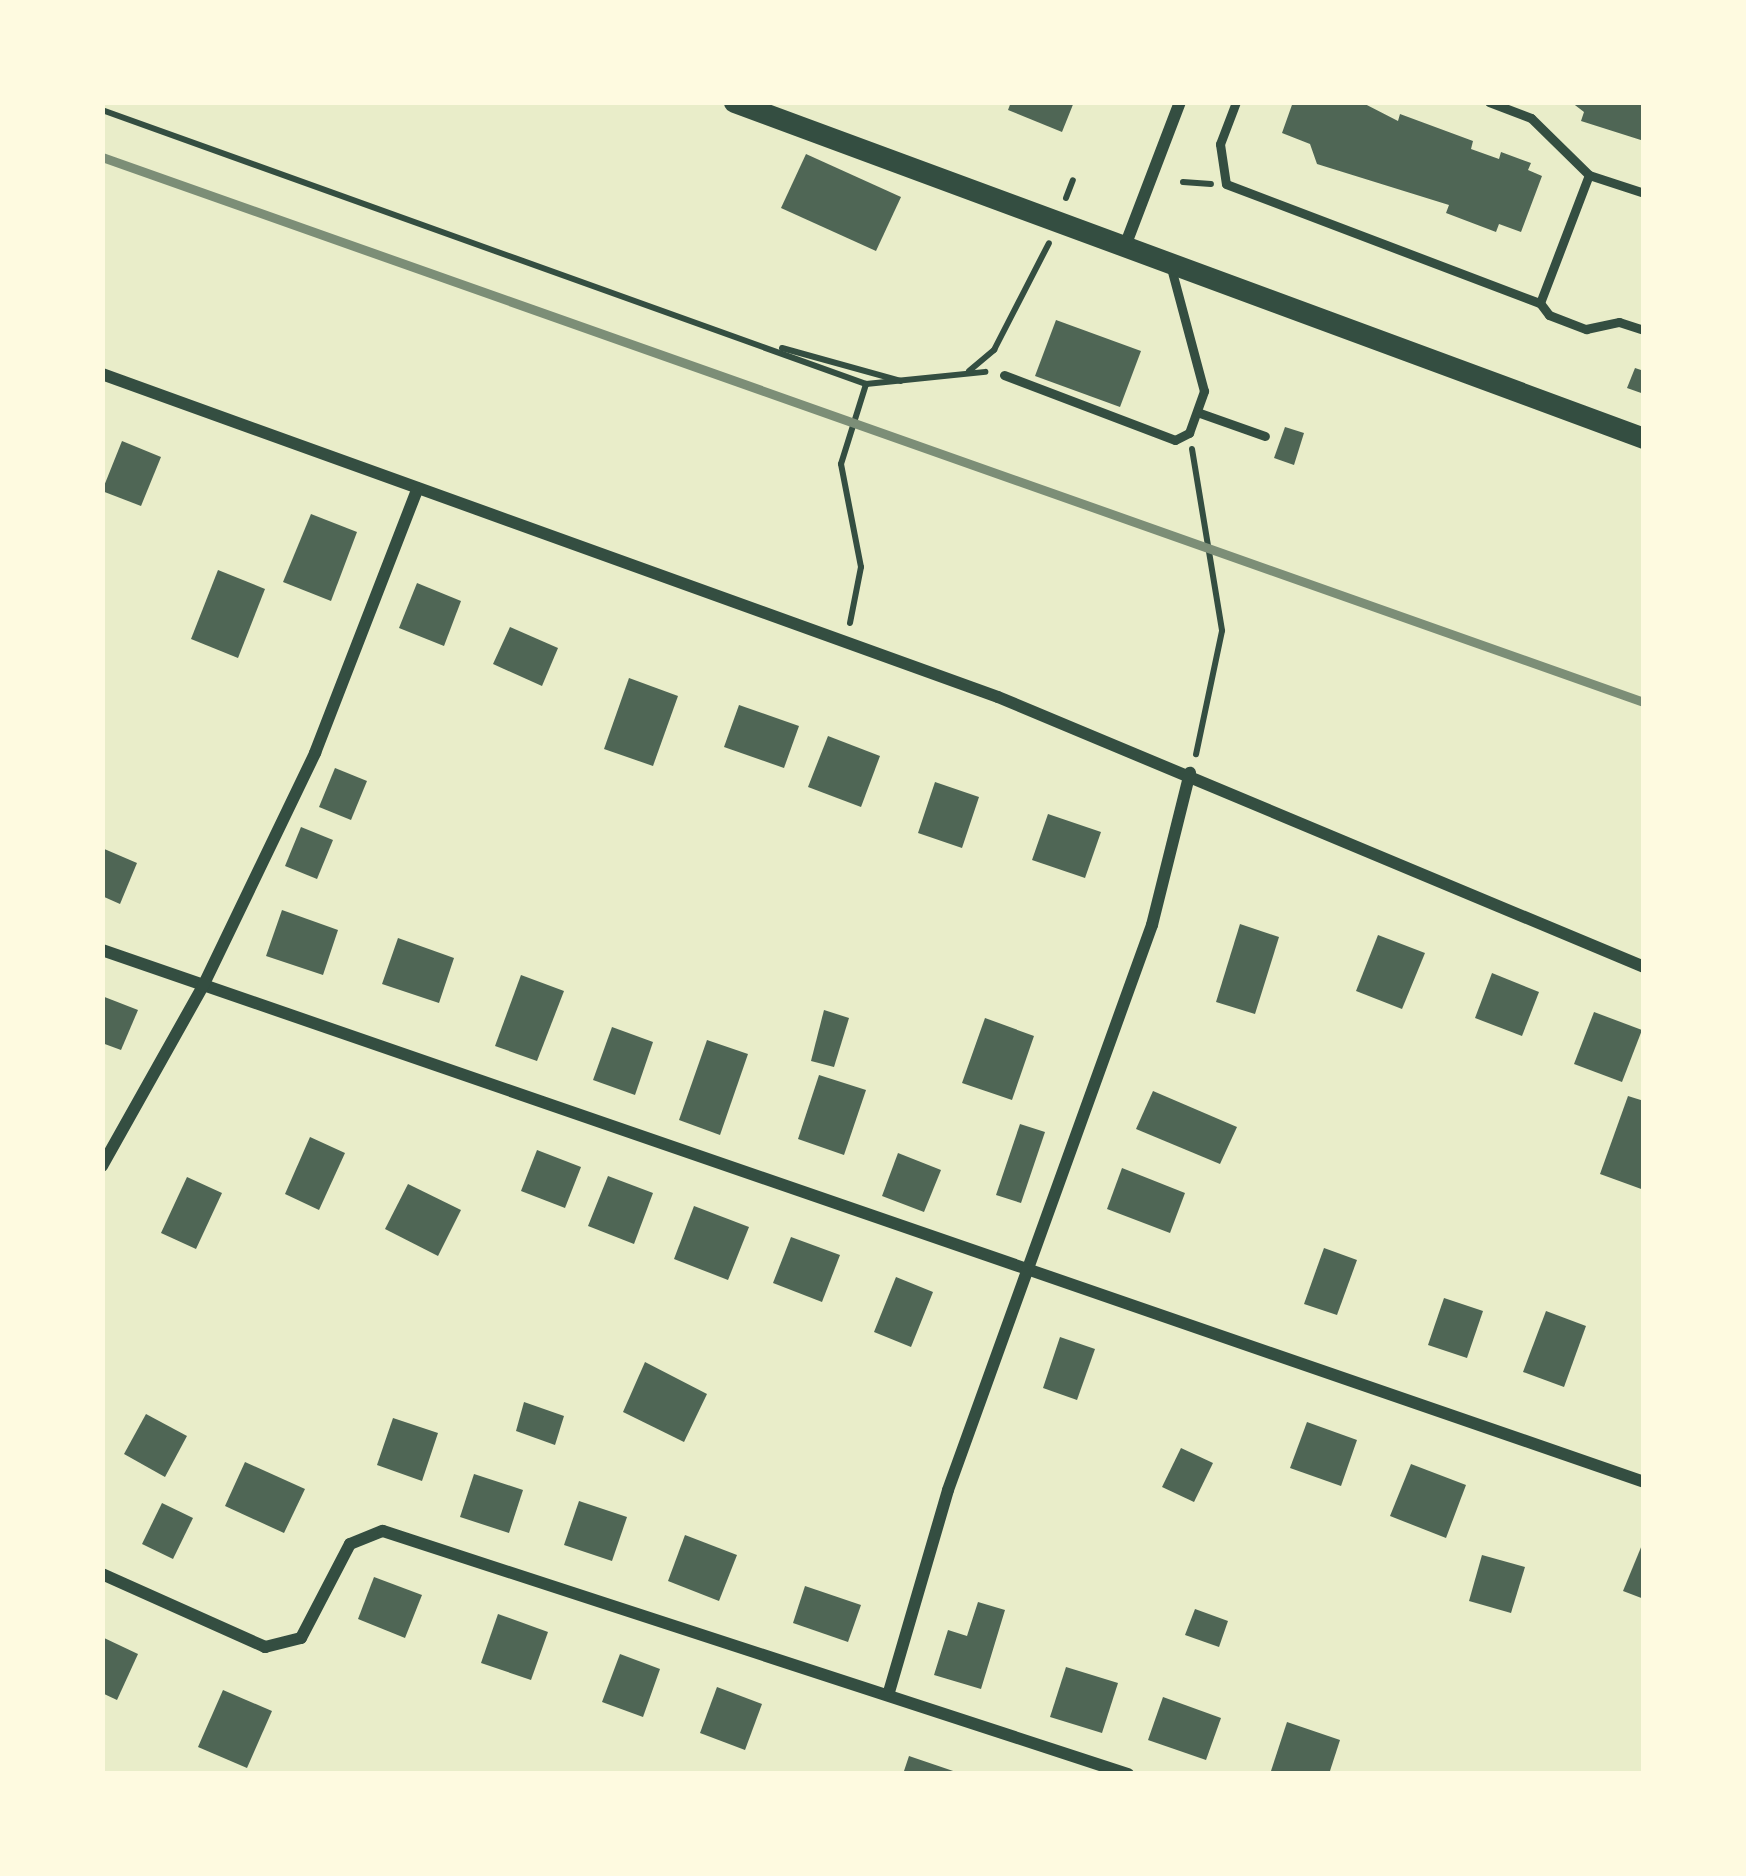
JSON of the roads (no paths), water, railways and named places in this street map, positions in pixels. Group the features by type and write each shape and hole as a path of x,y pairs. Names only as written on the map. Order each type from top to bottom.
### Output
{"street":[{"path":"734,102 1644,438"},
{"path":"1125,246 1180,102"},
{"path":"102,374 843,641 1190,772 1359,853 1644,967"},
{"path":"102,1166 203,986 315,753 418,488"},
{"path":"889,1692 948,1490 1035,1267 1152,925 1190,772"},
{"path":"102,950 1035,1267 1644,1482"},
{"path":"102,1574 265,1647 301,1638 350,1544 383,1531 889,1692 1128,1774"}],"lane":[{"path":"1236,102 1220,145 1226,184 1540,303 1549,315 1586,329 1619,322 1644,330"},
{"path":"1489,102 1531,118 1589,176 1644,193"},
{"path":"1540,303 1589,176"},
{"path":"1004,375 1175,440 1190,433 1204,392 1198,353 1176,304 1170,263"},
{"path":"1197,412 1265,436"}],"railway":[{"path":"102,157 1644,702"}]}
